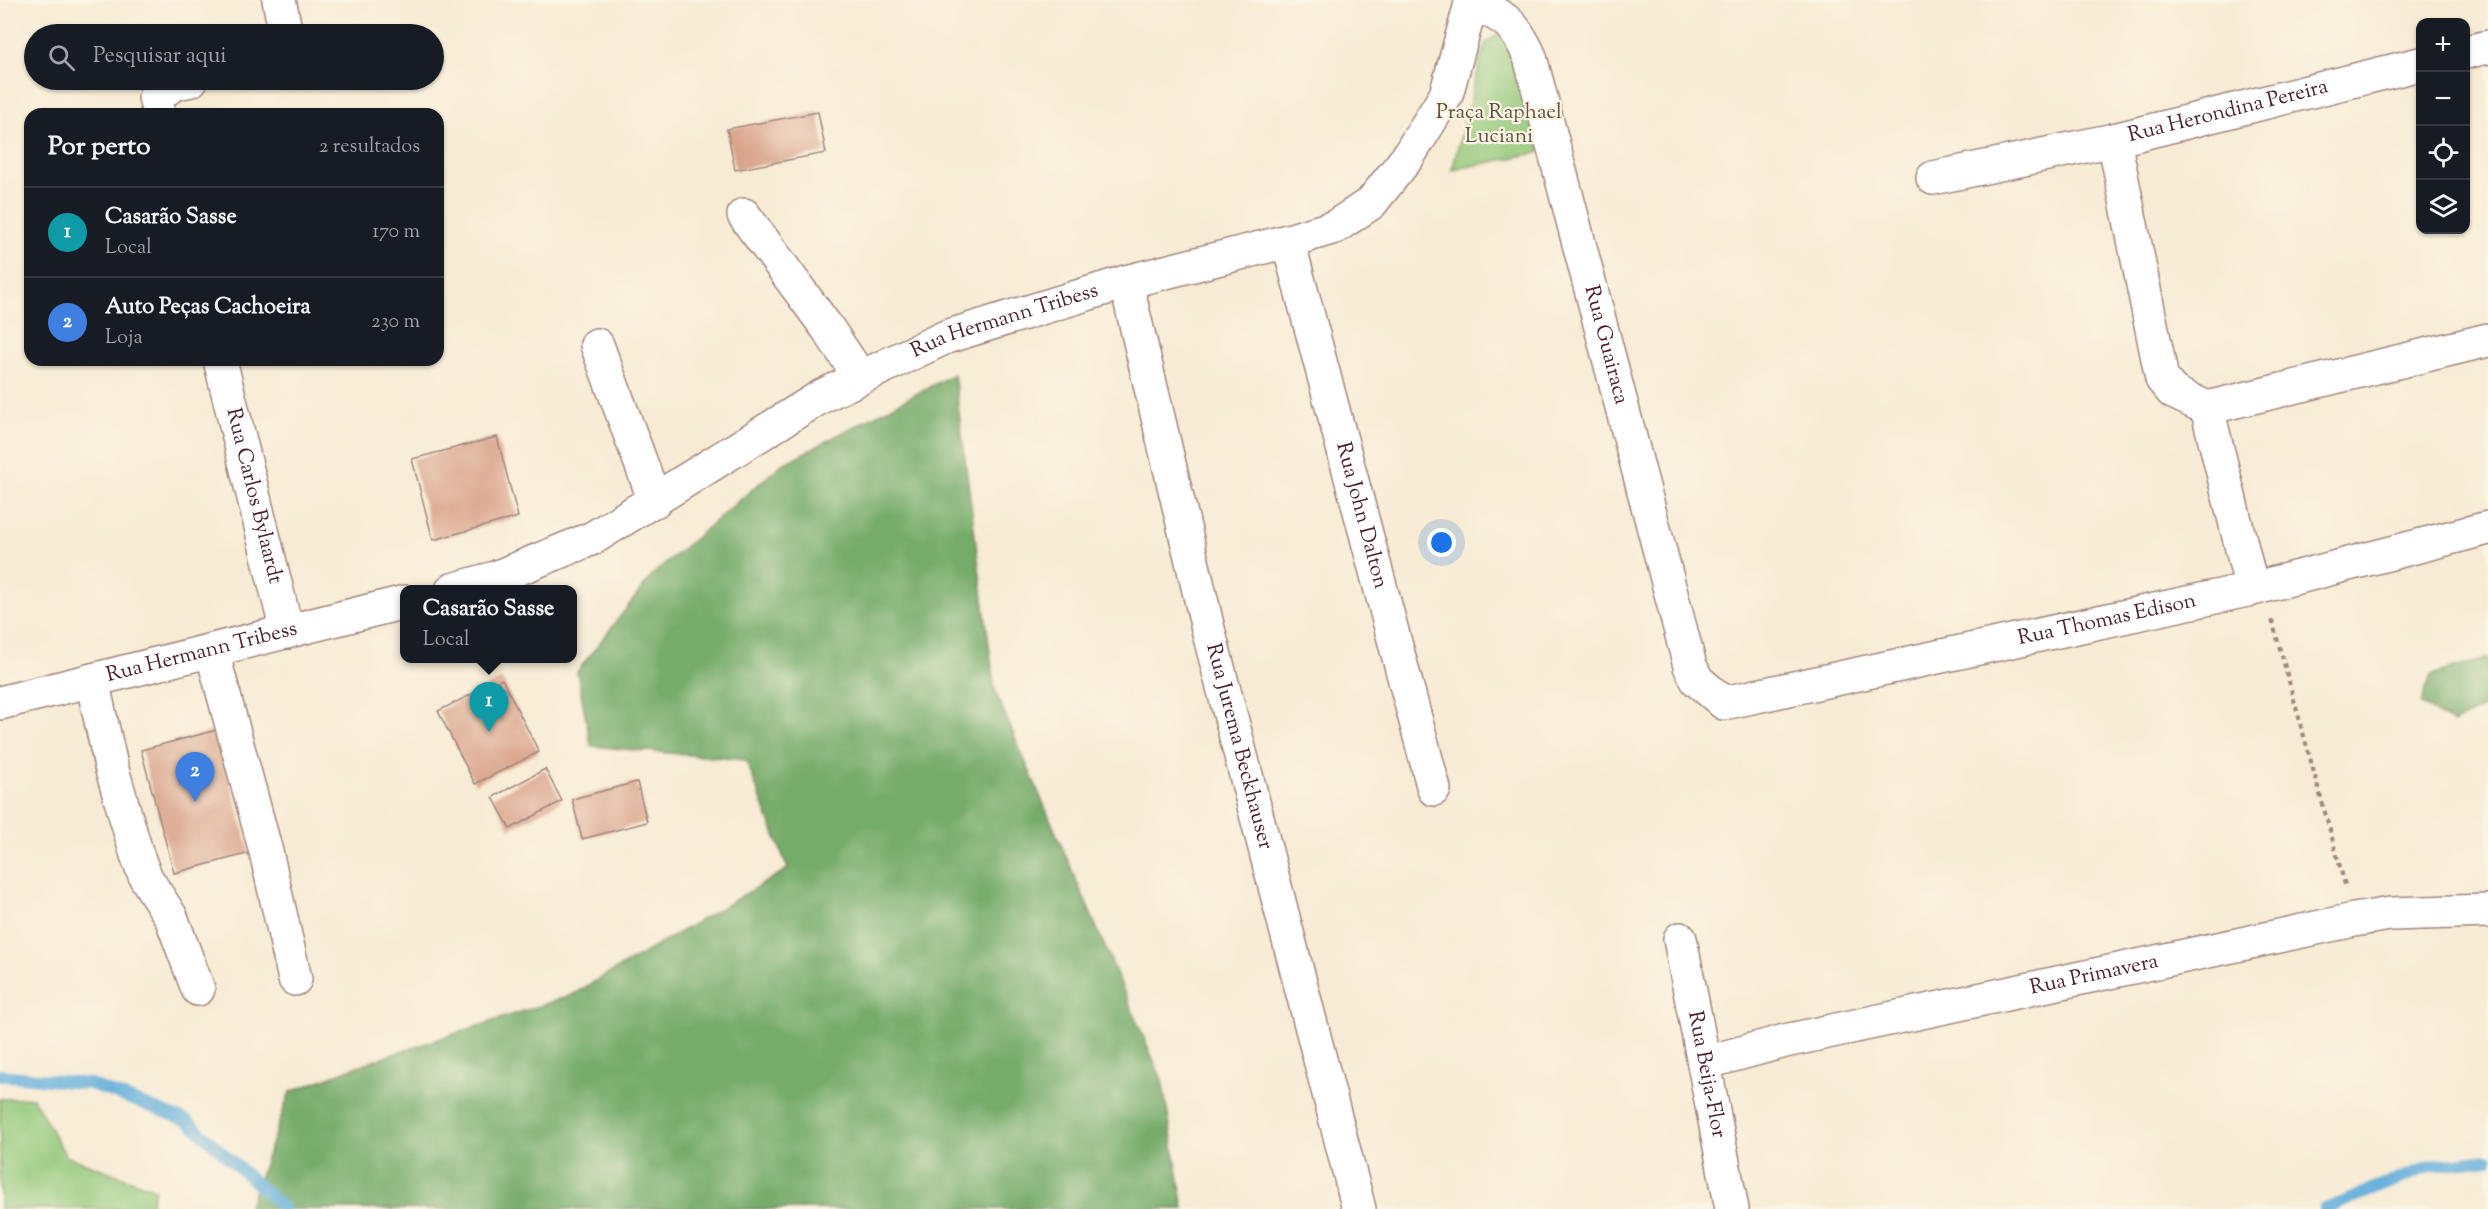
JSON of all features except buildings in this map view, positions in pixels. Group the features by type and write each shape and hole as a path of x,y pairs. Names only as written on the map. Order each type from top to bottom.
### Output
{"street":[{"path":"279,0 284,24"},
{"name":"Rua Hermann Tribess","path":"470,585 495,578 594,538 822,396 946,337 1126,282 1288,242 1335,227 1371,203 1407,158 1446,95 1475,1"},
{"name":"Rua Guairaca","path":"1475,1 1497,13 1519,33 1530,57 1690,666 1697,680 1724,703"},
{"path":"2470,51 2488,47"},
{"name":"Rua Herondina Pereira","path":"2207,408 2173,392 2162,379 2115,140 2416,65"},
{"path":"158,108 155,98 166,90"},
{"path":"1933,178 2115,140"},
{"path":"744,215 861,377"},
{"name":"Rua John Dalton","path":"1288,242 1434,789"},
{"name":"Rua Jurema Beckhauser","path":"1126,282 1209,633 1359,1209"},
{"path":"2252,589 2207,408 2488,340"},
{"path":"597,345 655,501"},
{"name":"Rua Carlos Bylaardt","path":"221,366 287,632"},
{"name":"Rua Thomas Edison","path":"1724,703 2252,589 2488,528"},
{"name":"Rua Hermann Tribess","path":"0,703 400,603"},
{"path":"212,651 266,852 295,979"},
{"path":"92,680 111,766 136,855 146,878 171,917 198,989"},
{"name":"Rua Primavera","path":"1704,1063 1785,1041 2354,920 2390,914 2488,911"},
{"name":"Rua Beija-Flor","path":"1680,939 1732,1209"}],"path":[{"path":"2252,589 2269,609 2354,920"}],"green space":[{"name":"Praça Raphael Luciani","path":"1497,35 1512,45 1541,152 1452,170 1485,44"},
{"path":"954,374 995,691 1162,1080 1184,1209 248,1209 290,1092 363,1064 572,995 788,869 746,760 591,746 577,672 654,573 781,465"},
{"path":"2488,658 2488,705 2453,724 2421,704 2431,675"},
{"path":"33,1098 66,1156 155,1189 150,1209 0,1209 0,1099"}],"waterway":[{"path":"0,1075 90,1084 188,1121 284,1209"},
{"path":"2325,1209 2431,1166 2488,1159"}],"place":[{"name":"Casarão Sasse","path":"489,732"},
{"name":"Auto Peças Cachoeira","path":"195,802"}]}
